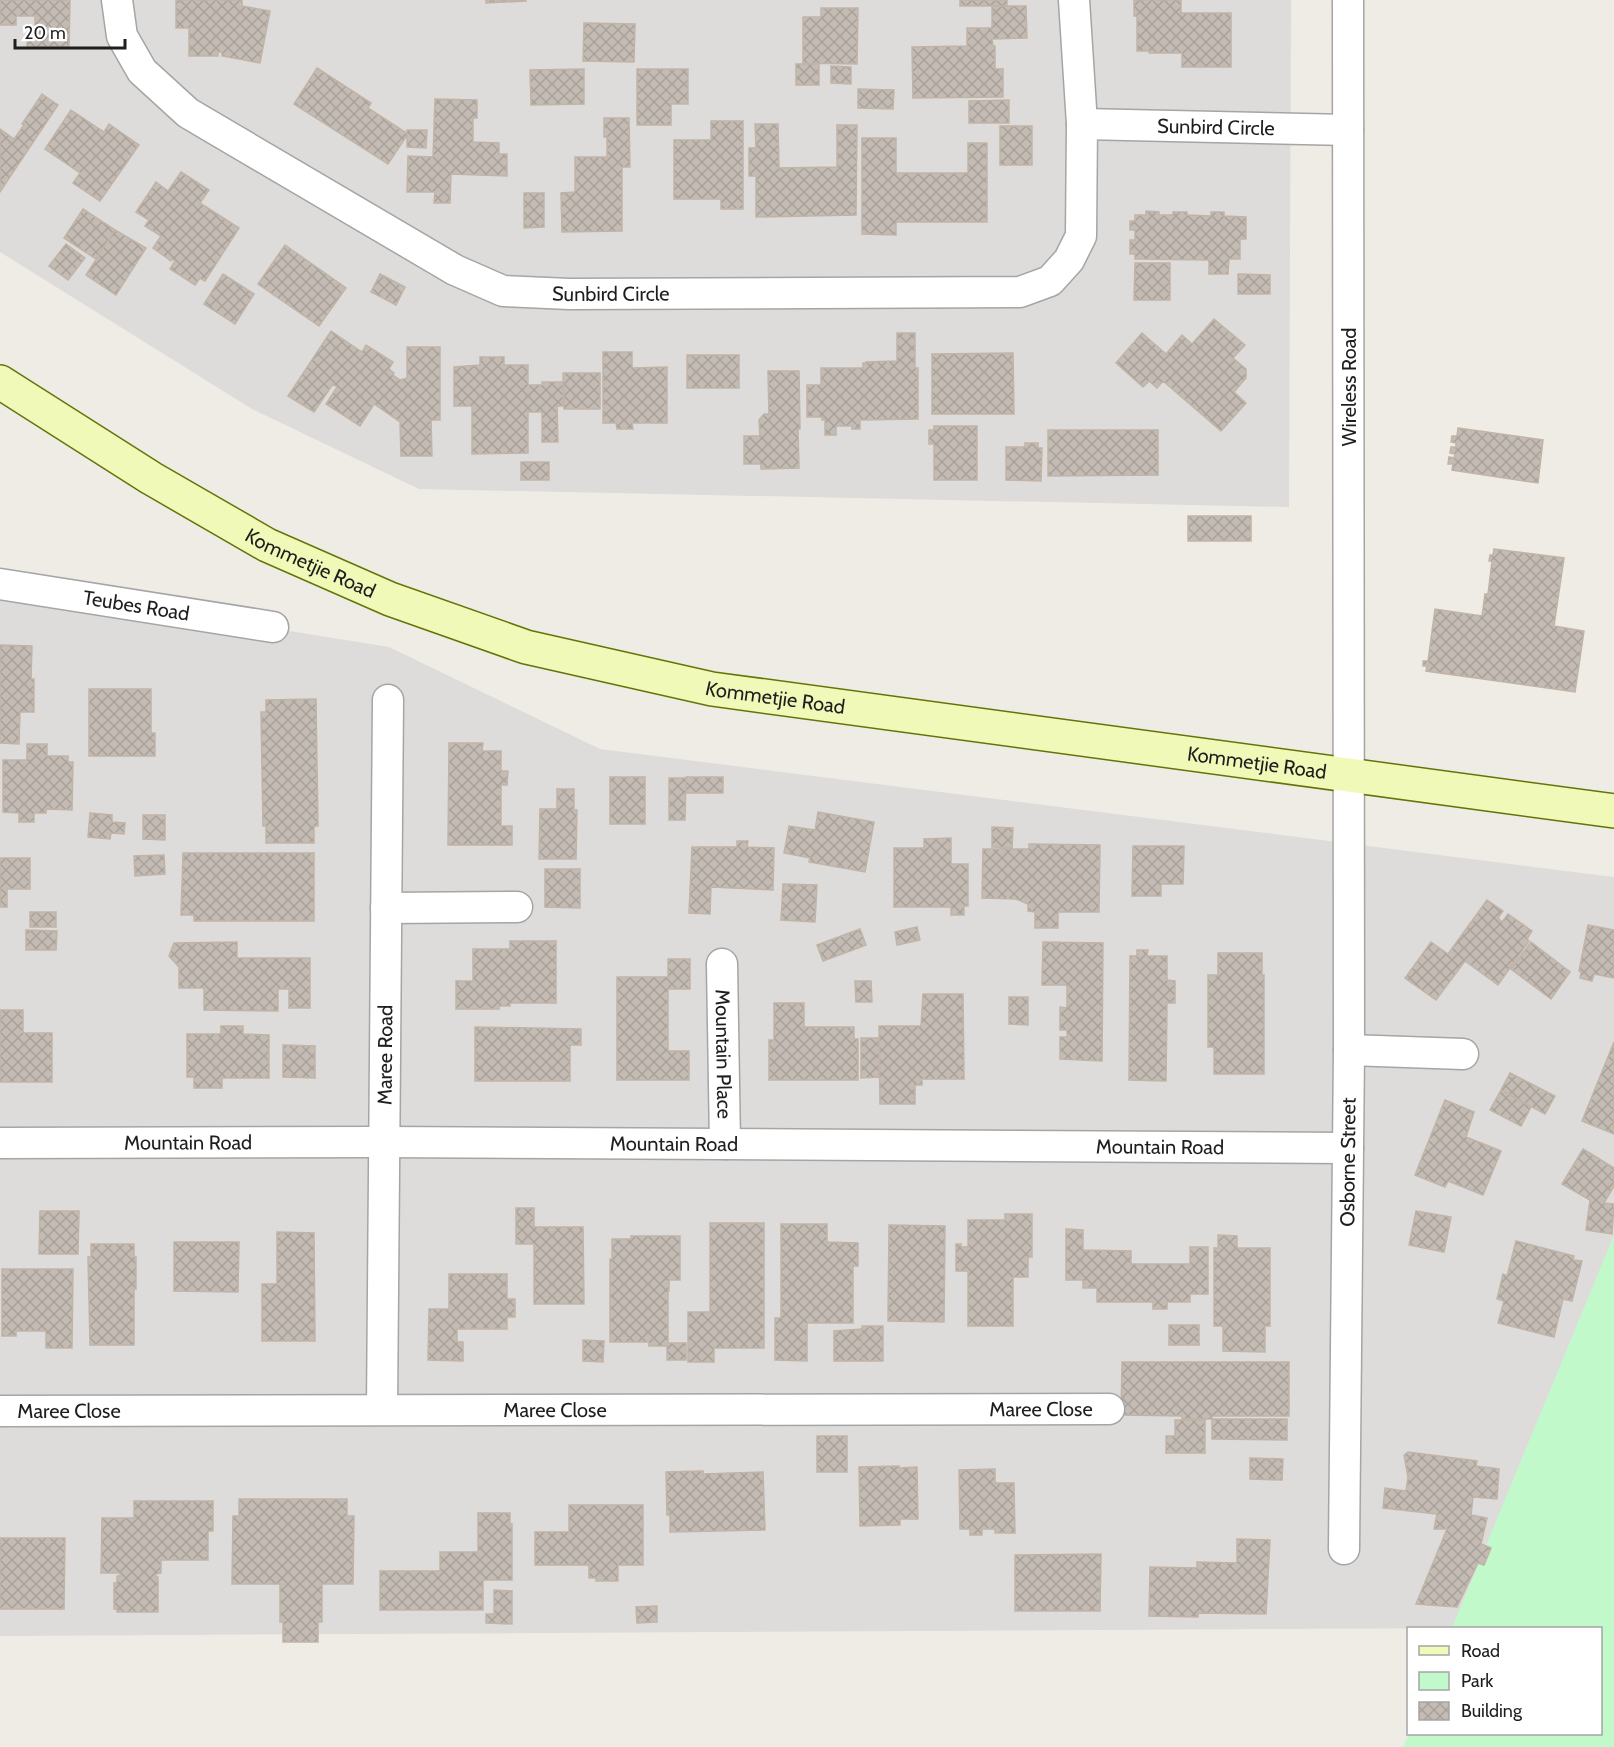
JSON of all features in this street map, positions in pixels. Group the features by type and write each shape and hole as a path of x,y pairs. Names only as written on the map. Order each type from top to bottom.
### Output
{"main road":[{"name":"Kommetjie Road","path":"0,382 151,478 267,545 390,599 526,647 712,689 1614,810"}],"street":[{"name":"Sunbird Circle","path":"117,0 122,36 142,71 188,113 455,270 503,291 568,294 1020,292 1050,281 1069,260 1081,236 1082,124 1074,0"},
{"name":"Wireless Road","path":"1348,0 1349,775"},
{"name":"Sunbird Circle","path":"1082,124 1348,130"},
{"name":"Teubes Road","path":"0,584 273,627"},
{"name":"Maree Road","path":"382,1409 388,700"},
{"name":"Osborne Street","path":"1344,1549 1349,775"},
{"path":"386,908 517,908"},
{"name":"Mountain Place","path":"722,964 724,1144"},
{"path":"1349,1050 1463,1054"},
{"name":"Mountain Road","path":"0,1143 384,1142 1348,1148"},
{"name":"Maree Close","path":"0,1411 1109,1409"}],"shaded area":[{"path":"0,0 1291,0 1289,507 419,489 252,409 0,252"},
{"path":"0,584 389,647 600,749 1614,877 1614,1281 1476,1627 0,1636"}],"green space":[{"path":"1614,1235 1614,1747 1403,1747 1409,1735 1602,1735 1602,1627 1452,1627"}],"building":[{"path":"0,0 70,0 69,47 27,47 27,36 35,36 35,16 16,16 16,25 0,25"},
{"path":"176,0 242,0 242,6 270,11 260,63 222,56 222,52 218,52 218,56 189,56 189,28 176,28"},
{"path":"486,0 526,0 526,1 486,3"},
{"path":"960,0 1007,0 1007,6 960,6"},
{"path":"1134,0 1181,0 1181,13 1231,13 1231,67 1182,67 1182,53 1137,51 1137,16 1134,16"},
{"path":"992,6 1026,6 1027,38 992,39 993,46 995,46 995,69 1003,69 1003,97 913,98 912,47 967,46 967,28 992,28"},
{"path":"821,8 858,8 857,64 803,63 803,17 821,17"},
{"path":"584,23 635,24 634,62 583,61"},
{"path":"796,64 819,64 819,85 796,85"},
{"path":"831,66 851,67 851,84 831,83"},
{"path":"317,68 371,103 368,108 408,134 388,164 294,104"},
{"path":"584,69 584,104 531,105 530,70"},
{"path":"637,69 688,69 688,104 671,104 671,125 637,125"},
{"path":"858,89 894,90 893,109 858,108"},
{"path":"42,94 58,105 0,192 0,129 14,139"},
{"path":"435,99 477,100 477,118 473,118 473,142 499,143 499,154 507,154 507,176 451,174 450,203 434,203 435,192 407,192 408,156 433,157"},
{"path":"1009,100 1009,123 969,123 969,101"},
{"path":"71,110 104,132 109,124 139,145 100,201 73,183 80,173 45,149"},
{"path":"604,118 629,118 630,167 622,167 622,231 562,232 561,193 575,192 575,157 607,157"},
{"path":"711,121 743,121 743,209 721,209 721,199 674,199 674,140 711,140"},
{"path":"755,124 778,124 779,168 837,167 837,125 857,125 856,215 756,217 756,176 749,176 749,148 756,148"},
{"path":"1000,126 1032,126 1032,165 1000,165"},
{"path":"407,130 427,130 426,148 407,147"},
{"path":"862,138 896,138 896,173 968,173 968,143 987,143 987,222 896,222 896,235 862,234"},
{"path":"181,172 209,190 200,203 239,228 205,281 200,278 195,285 170,269 175,261 172,259 171,261 153,248 161,236 145,226 149,220 136,212 156,182 168,191"},
{"path":"524,193 544,193 544,227 524,228"},
{"path":"83,209 115,230 96,259 64,238"},
{"path":"1146,211 1159,212 1159,215 1187,212 1187,215 1211,216 1211,212 1224,212 1224,216 1246,217 1246,239 1240,239 1240,259 1229,259 1228,274 1209,274 1209,260 1135,259 1135,254 1130,254 1130,240 1135,240 1135,230 1130,230 1130,221 1135,221 1135,215 1146,215"},
{"path":"115,230 146,248 116,295 86,275"},
{"path":"66,244 85,258 68,280 49,266"},
{"path":"285,245 346,288 319,326 258,284"},
{"path":"1135,263 1170,263 1170,300 1134,300"},
{"path":"223,274 254,294 235,324 204,304"},
{"path":"380,274 405,287 396,305 371,292"},
{"path":"1238,274 1270,275 1270,294 1238,294"},
{"path":"1214,319 1245,345 1233,358 1246,369 1246,378 1234,392 1246,403 1221,431 1163,381 1157,388 1149,381 1143,387 1116,363 1142,333 1166,354 1182,335 1192,344"},
{"path":"331,331 362,352 366,345 393,362 389,369 400,380 407,378 407,347 440,347 440,420 431,420 432,456 401,456 400,422 374,404 360,426 326,404 337,387 333,384 314,412 288,396"},
{"path":"897,333 915,333 918,419 860,420 860,429 852,429 852,426 836,426 836,435 825,435 825,420 822,420 822,417 807,417 807,385 821,385 821,368 863,368 863,363 866,362 897,361"},
{"path":"603,352 632,352 632,368 667,367 667,423 632,423 633,429 617,429 616,423 603,423"},
{"path":"1013,353 1014,414 932,414 932,354"},
{"path":"687,355 739,355 739,388 687,388"},
{"path":"480,357 504,357 504,365 528,365 528,385 563,382 563,406 557,406 558,442 542,442 542,412 528,412 528,453 472,454 472,406 454,406 454,367 480,365"},
{"path":"768,371 799,371 799,468 761,469 761,464 744,464 744,436 760,436 759,420 764,414 769,414"},
{"path":"563,373 600,373 600,409 564,409"},
{"path":"934,426 977,426 977,480 934,480 934,444 929,444 929,430 934,430"},
{"path":"1458,428 1543,440 1538,483 1452,470 1453,464 1448,464 1449,457 1454,458 1455,454 1450,453 1451,447 1456,447 1456,443 1451,442 1452,436 1457,436"},
{"path":"1048,430 1158,430 1158,475 1048,476"},
{"path":"1025,443 1038,443 1038,448 1042,448 1041,481 1006,480 1006,447 1025,447"},
{"path":"521,462 549,462 549,480 521,480"},
{"path":"1188,516 1251,516 1251,541 1188,541"},
{"path":"1494,549 1564,558 1554,626 1584,631 1575,692 1426,671 1427,666 1423,666 1423,661 1428,661 1435,609 1482,616 1485,594 1488,594 1492,561 1489,561 1490,555 1493,555"},
{"path":"0,645 32,646 31,679 34,679 34,712 20,712 19,744 0,743"},
{"path":"89,689 151,689 151,733 155,733 155,756 89,756"},
{"path":"316,699 318,826 314,826 314,843 266,843 266,826 263,826 261,712 266,712 266,700"},
{"path":"449,743 483,743 482,751 501,751 501,771 508,771 507,785 501,785 501,826 512,826 512,845 448,845"},
{"path":"27,744 47,744 47,756 68,756 68,762 73,762 72,810 46,809 46,813 34,813 34,822 19,822 19,813 3,812 3,760 27,760"},
{"path":"610,777 645,777 645,824 610,824"},
{"path":"686,777 723,777 723,793 686,793"},
{"path":"669,778 686,778 685,820 669,820"},
{"path":"557,789 574,789 574,810 577,810 576,859 539,859 540,809 557,809"},
{"path":"818,812 874,822 865,872 809,862 810,858 784,853 789,826 815,830"},
{"path":"90,813 112,815 112,822 125,823 124,834 111,833 110,839 88,837"},
{"path":"143,815 165,815 165,840 143,839"},
{"path":"992,827 1013,828 1012,848 992,847"},
{"path":"951,838 951,864 968,864 968,906 964,906 964,915 951,915 951,907 894,907 894,848 924,848 924,839"},
{"path":"737,841 748,841 747,847 774,848 773,890 711,887 710,914 689,913 692,847 737,847"},
{"path":"1029,844 1100,845 1099,912 1058,912 1058,928 1035,928 1035,912 1028,911 1028,904 1016,899 982,898 983,849 1029,849"},
{"path":"1133,846 1184,846 1183,884 1161,884 1161,896 1132,896"},
{"path":"183,853 314,853 314,921 194,921 194,915 181,915"},
{"path":"164,855 165,874 135,876 134,856"},
{"path":"0,858 30,858 30,889 7,889 7,907 0,907"},
{"path":"545,869 580,869 580,908 545,907"},
{"path":"783,884 817,885 815,922 781,920"},
{"path":"1487,900 1503,911 1498,918 1502,922 1508,914 1532,931 1527,939 1529,941 1498,985 1465,961 1436,1000 1405,978 1431,942 1448,954"},
{"path":"30,912 56,912 56,927 30,927"},
{"path":"1588,925 1614,930 1614,978 1594,974 1592,981 1580,978 1581,972 1579,971"},
{"path":"917,927 920,940 897,945 895,932"},
{"path":"860,929 866,945 823,961 817,945"},
{"path":"26,930 57,931 56,950 26,950"},
{"path":"510,941 556,941 556,1003 510,1003 510,1006 499,1006 499,1009 456,1009 456,981 473,981 473,949 510,949"},
{"path":"237,942 237,958 310,958 310,1008 289,1008 289,989 278,989 278,1011 204,1010 204,988 179,988 179,967 169,956 174,943"},
{"path":"1043,942 1103,943 1102,1061 1060,1059 1060,1037 1067,1037 1067,1030 1060,1030 1060,1007 1067,1008 1067,985 1042,985"},
{"path":"1531,942 1570,972 1551,999 1511,969"},
{"path":"1137,950 1148,950 1147,956 1167,956 1167,980 1175,981 1175,1003 1167,1003 1166,1081 1129,1080 1130,956 1137,956"},
{"path":"1218,953 1262,953 1264,1074 1214,1074 1214,1047 1208,1047 1208,975 1218,975"},
{"path":"668,959 690,959 690,989 668,989 668,1051 689,1051 689,1080 617,1080 617,977 668,977"},
{"path":"855,981 871,981 872,1002 856,1002"},
{"path":"923,994 963,994 964,1079 922,1079 922,1085 915,1085 915,1104 880,1104 879,1026 921,1026"},
{"path":"1009,997 1028,997 1028,1025 1009,1024"},
{"path":"774,1003 804,1003 804,1027 854,1027 854,1039 858,1039 858,1080 769,1080 769,1040 774,1040"},
{"path":"0,1010 23,1010 23,1033 52,1033 52,1082 0,1082"},
{"path":"221,1026 243,1026 243,1034 269,1035 269,1078 222,1078 222,1088 194,1088 194,1077 187,1077 187,1034 221,1034"},
{"path":"475,1027 581,1029 581,1045 570,1045 570,1081 475,1081"},
{"path":"861,1038 879,1038 879,1077 861,1078"},
{"path":"1614,1042 1614,1134 1582,1121"},
{"path":"283,1045 315,1046 315,1078 283,1077"},
{"path":"1510,1073 1555,1096 1545,1114 1501,1090"},
{"path":"1501,1090 1531,1107 1521,1126 1490,1110"},
{"path":"1445,1100 1474,1112 1466,1137 1501,1151 1483,1195 1448,1181 1445,1187 1415,1175"},
{"path":"1583,1149 1614,1168 1614,1186 1604,1203 1614,1204 1612,1234 1586,1230 1590,1200 1562,1184"},
{"path":"516,1208 534,1208 534,1227 583,1227 584,1304 534,1304 534,1244 516,1244"},
{"path":"40,1211 79,1211 78,1254 39,1254"},
{"path":"1416,1211 1451,1217 1444,1252 1409,1245"},
{"path":"1005,1214 1032,1214 1032,1257 1028,1257 1028,1277 1013,1277 1013,1326 968,1326 968,1271 956,1271 956,1244 968,1247 968,1220 1005,1220"},
{"path":"710,1223 764,1223 764,1348 714,1348 714,1362 688,1362 688,1312 710,1312"},
{"path":"781,1224 827,1224 827,1242 858,1243 858,1266 853,1266 853,1323 807,1323 807,1361 775,1360 775,1318 781,1318"},
{"path":"889,1225 945,1226 944,1322 888,1321"},
{"path":"1066,1229 1083,1230 1083,1250 1131,1251 1131,1264 1190,1264 1190,1247 1208,1247 1208,1294 1190,1294 1190,1302 1167,1302 1167,1309 1153,1309 1153,1302 1097,1302 1097,1288 1083,1288 1083,1280 1066,1280"},
{"path":"277,1232 314,1233 315,1341 262,1341 262,1284 277,1284"},
{"path":"1218,1235 1237,1236 1237,1248 1270,1248 1270,1326 1265,1326 1265,1352 1223,1351 1223,1326 1214,1326 1214,1248 1218,1248"},
{"path":"631,1236 680,1236 680,1280 669,1280 668,1343 686,1343 686,1360 667,1360 667,1346 649,1346 649,1342 610,1342 612,1239 631,1239"},
{"path":"1516,1241 1574,1256 1573,1260 1582,1261 1572,1301 1563,1299 1554,1337 1498,1323 1504,1301 1497,1299 1503,1274 1507,1276"},
{"path":"174,1242 239,1242 238,1292 174,1291"},
{"path":"91,1244 134,1244 136,1289 134,1289 134,1345 90,1345 88,1257 91,1257"},
{"path":"2,1269 73,1269 72,1348 46,1348 46,1331 16,1331 16,1336 2,1336"},
{"path":"449,1274 507,1274 507,1299 515,1299 515,1317 507,1317 507,1329 457,1329 457,1342 463,1342 463,1361 428,1360 429,1309 449,1309"},
{"path":"1169,1325 1199,1325 1199,1345 1169,1345"},
{"path":"862,1326 883,1326 883,1361 862,1361"},
{"path":"862,1329 862,1361 834,1361 834,1331"},
{"path":"583,1340 604,1341 603,1362 583,1361"},
{"path":"1122,1362 1289,1362 1289,1416 1212,1416 1212,1419 1182,1419 1182,1416 1121,1415"},
{"path":"1212,1419 1287,1419 1287,1440 1212,1439"},
{"path":"1175,1420 1205,1420 1205,1453 1166,1453 1166,1436 1175,1436"},
{"path":"817,1436 847,1436 847,1472 817,1472"},
{"path":"1408,1452 1477,1461 1476,1466 1499,1469 1497,1499 1473,1497 1471,1515 1487,1518 1481,1544 1491,1548 1484,1565 1478,1563 1457,1607 1416,1604 1447,1529 1434,1529 1437,1514 1383,1508 1385,1488 1406,1491 1408,1477 1404,1455"},
{"path":"1250,1458 1283,1459 1282,1480 1250,1479"},
{"path":"899,1466 899,1468 917,1467 918,1519 900,1519 900,1525 860,1526 859,1467"},
{"path":"995,1469 995,1483 1014,1483 1015,1533 995,1533 995,1529 982,1529 982,1535 970,1535 970,1529 960,1529 959,1470"},
{"path":"703,1471 703,1474 763,1472 765,1530 670,1532 670,1515 667,1515 666,1472"},
{"path":"239,1499 347,1499 347,1516 354,1516 353,1584 322,1584 322,1622 318,1622 318,1642 283,1642 283,1622 280,1622 280,1584 232,1584 233,1516 239,1516"},
{"path":"134,1501 213,1501 213,1531 208,1531 208,1560 161,1560 161,1573 156,1574 158,1577 158,1612 117,1612 117,1609 114,1609 114,1583 117,1583 117,1576 120,1576 120,1573 101,1573 102,1518 134,1518"},
{"path":"569,1505 643,1505 643,1565 618,1565 618,1581 596,1581 596,1578 589,1578 589,1565 535,1565 535,1532 569,1532"},
{"path":"478,1513 510,1513 510,1524 512,1524 512,1580 483,1580 483,1610 380,1610 380,1571 440,1571 440,1552 478,1552"},
{"path":"0,1538 65,1538 64,1609 0,1609"},
{"path":"1237,1539 1270,1540 1266,1614 1198,1613 1198,1617 1149,1616 1150,1567 1197,1568 1197,1562 1237,1563"},
{"path":"1101,1554 1100,1611 1015,1611 1015,1555"},
{"path":"494,1590 512,1591 512,1624 486,1623 486,1614 494,1614"},
{"path":"657,1606 657,1622 637,1623 636,1607"}]}
